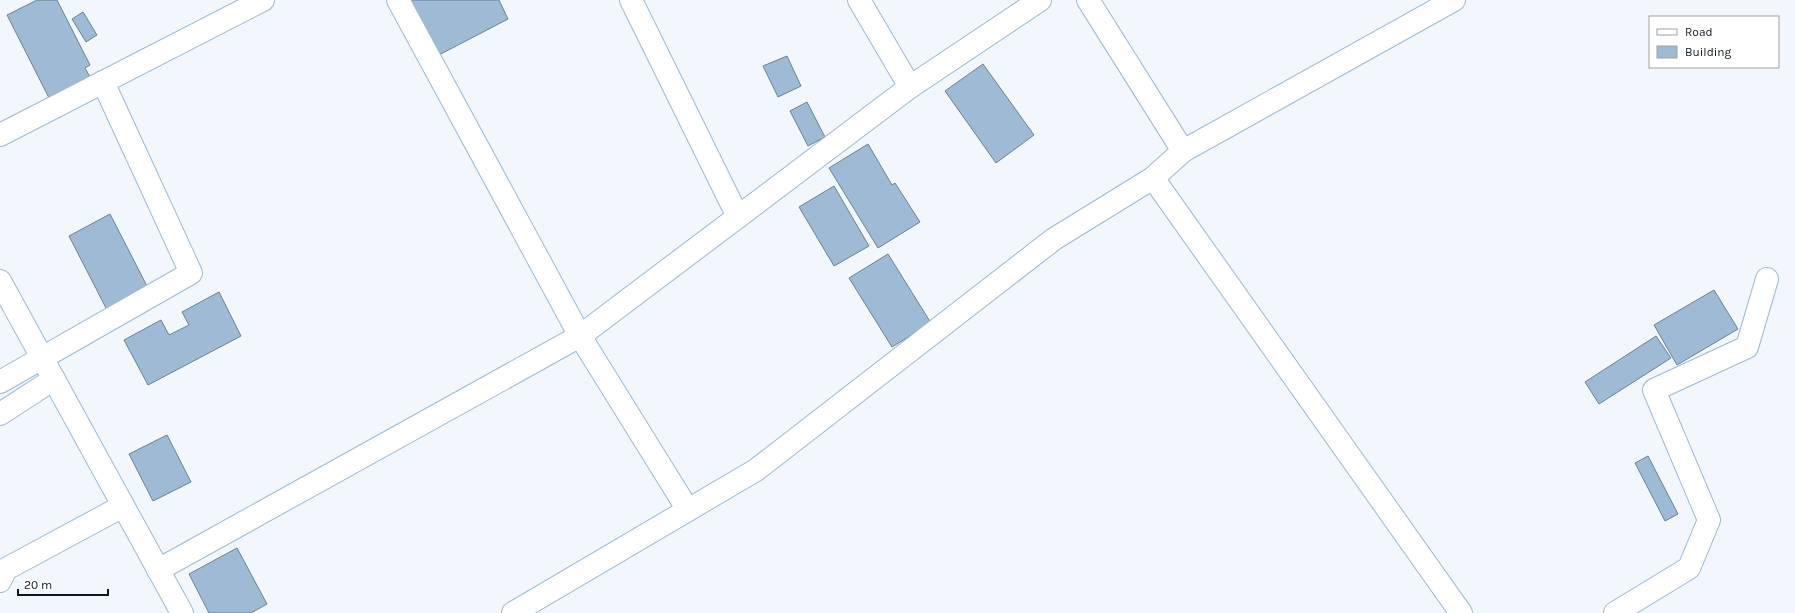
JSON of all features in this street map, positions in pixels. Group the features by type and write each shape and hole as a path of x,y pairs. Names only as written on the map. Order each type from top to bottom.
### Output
{"street":[{"path":"0,135 263,0"},
{"path":"398,0 580,336 688,510"},
{"path":"631,0 738,217"},
{"path":"859,0 910,87"},
{"path":"158,570 580,336 910,87 1040,0"},
{"path":"1088,0 1184,151"},
{"path":"513,613 756,470 1054,239 1154,178 1184,151 1454,0"},
{"path":"0,382 191,273 103,82"},
{"path":"1154,178 1461,613"},
{"path":"1615,613 1689,568 1709,520 1654,390 1747,348 1767,279"},
{"path":"0,281 182,613"},
{"path":"0,414 54,379"},
{"path":"0,581 6,569 123,506"}],"building":[{"path":"37,0 57,0 90,65 85,68 90,77 49,98 7,15"},
{"path":"411,0 499,0 508,19 435,57 407,2"},
{"path":"83,12 97,35 86,42 72,19"},
{"path":"787,56 801,86 778,97 763,66"},
{"path":"983,64 1034,135 996,163 945,91"},
{"path":"807,102 825,137 808,146 790,111"},
{"path":"868,144 892,185 895,183 920,222 878,248 829,168"},
{"path":"834,186 869,246 834,266 799,207"},
{"path":"110,214 148,288 107,310 69,236"},
{"path":"888,254 931,323 892,347 849,278"},
{"path":"1714,290 1738,329 1677,365 1654,325"},
{"path":"219,292 241,336 148,385 124,340 161,320 169,335 189,325 182,312"},
{"path":"1656,336 1671,358 1599,404 1585,382"},
{"path":"167,435 191,482 153,501 129,454"},
{"path":"1648,456 1678,514 1665,521 1635,463"},
{"path":"237,548 267,604 251,613 209,613 189,574"}]}
